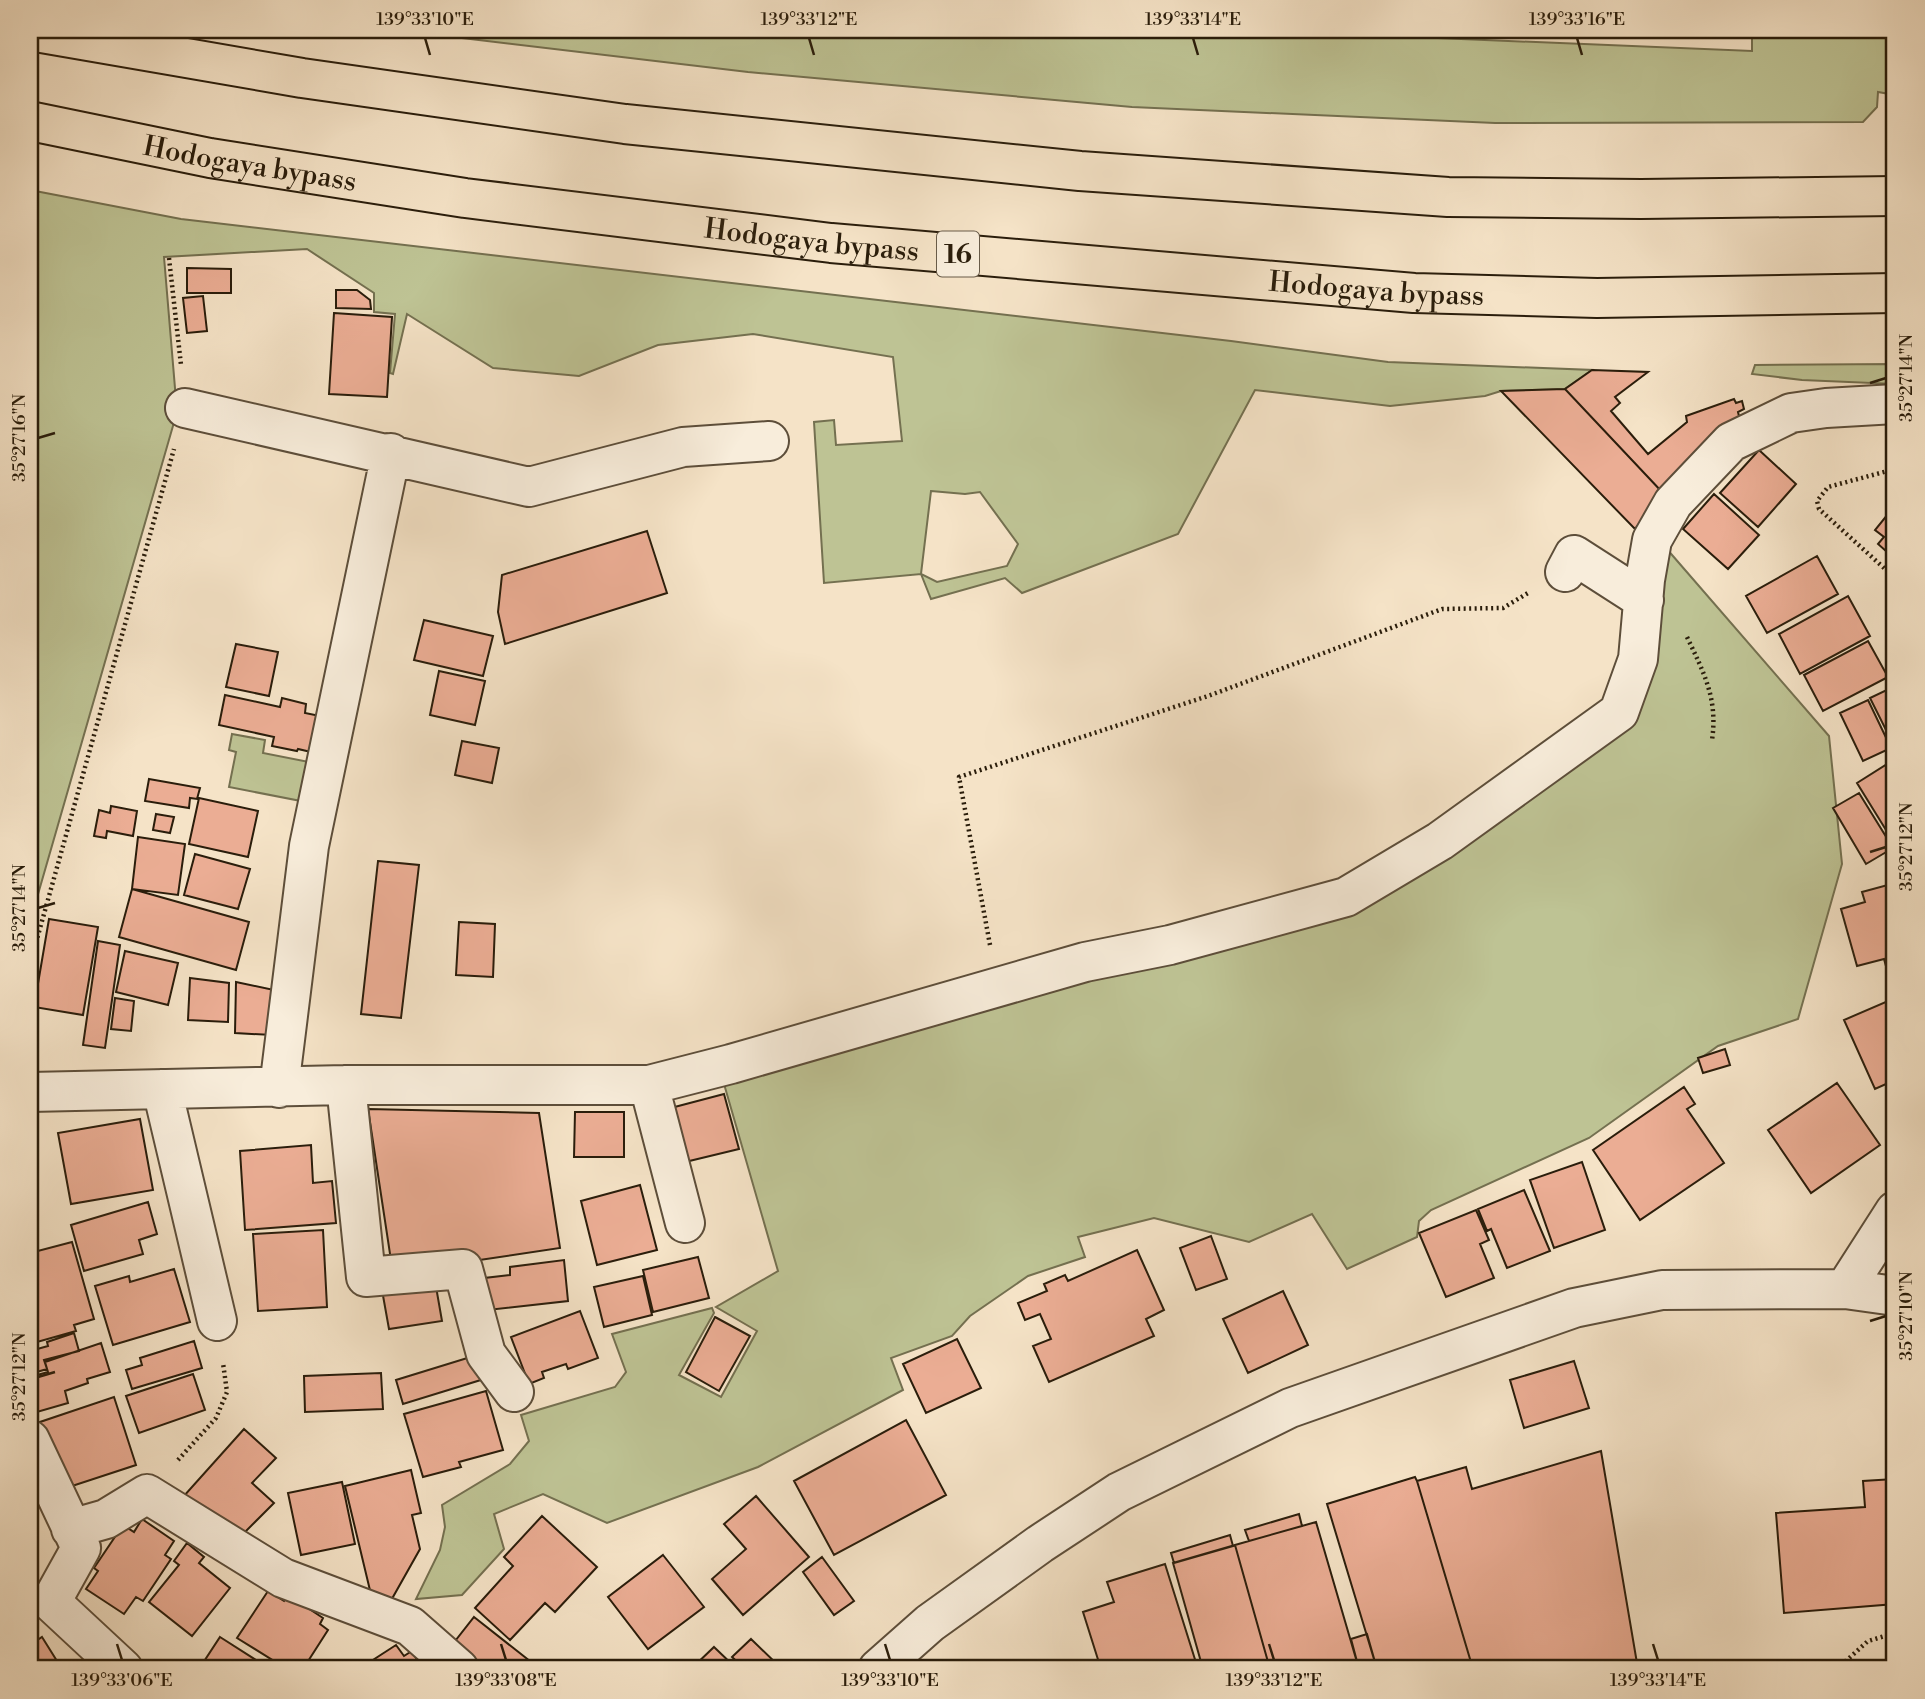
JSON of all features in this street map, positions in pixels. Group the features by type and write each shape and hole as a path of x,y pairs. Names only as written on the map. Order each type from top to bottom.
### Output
{"highway":[{"path":"30,31 302,78 625,124 1080,171 1448,197 1654,199 1895,196"},
{"name":"Hodogaya bypass","path":"30,121 210,158 465,198 831,243 1414,293 1597,298 1895,293"}],"street":[{"path":"30,1092 346,1085 649,1085 732,1064 1085,962 1170,945 1346,897 1440,841 1619,712 1638,659 1644,590 1652,540 1673,503 1731,442 1791,413 1895,404"},
{"path":"185,408 391,453 529,487 683,447 769,441"},
{"path":"279,1088 309,846 391,453"},
{"path":"1565,572 1574,555 1644,590"},
{"path":"346,1085 366,1278 463,1269 486,1354 514,1392"},
{"path":"649,1085 685,1223"},
{"path":"162,1089 217,1321"},
{"path":"1845,1289 1895,1211"},
{"path":"878,1669 930,1623 1040,1544 1119,1492 1290,1408 1574,1308 1662,1290 1845,1289 1895,1296"},
{"path":"30,1440 81,1548 51,1602 123,1669"},
{"path":"71,1530 106,1519 147,1494 283,1578 410,1626 459,1669"}],"path":[{"path":"30,964 185,408 169,258"},
{"path":"1895,470 1828,487 1817,501 1819,509 1895,578"},
{"path":"998,986 959,777 1208,696 1442,609 1503,608 1565,572"},
{"path":"1644,590 1678,617 1709,683 1715,719 1712,740"},
{"path":"147,1494 216,1418 228,1392 217,1321"},
{"path":"1837,1669 1868,1641 1895,1633"}],"green space":[{"path":"395,30 1347,30 1390,36 1752,51 1752,30 1895,30 1895,95 1878,92 1877,107 1863,122 1495,123 1132,107 748,72"},
{"path":"30,190 181,219 1231,341 1388,362 1592,370 1565,389 1501,391 1485,396 1390,406 1255,390 1178,534 1022,593 1005,578 931,599 921,574 824,583 814,422 834,420 836,445 902,441 893,357 753,334 658,345 579,376 493,368 407,314 393,374 390,373 395,314 374,312 374,293 307,249 164,257 177,412 30,922","holes":["931,491 965,494 980,492 1018,544 1007,566 937,582 921,574"]},
{"path":"1895,364 1895,384 1802,380 1752,374 1755,365"},
{"path":"1666,548 1829,736 1842,864 1798,1019 1718,1046 1589,1138 1431,1210 1419,1221 1417,1237 1347,1269 1312,1214 1249,1242 1154,1218 1078,1237 1085,1257 1028,1276 970,1316 952,1336 891,1358 903,1390 758,1467 607,1523 543,1494 494,1514 504,1549 462,1595 416,1599 440,1550 445,1527 442,1505 510,1464 529,1441 521,1415 615,1387 626,1372 612,1334 712,1308 714,1313 679,1375 721,1397 757,1331 716,1307 778,1271 722,1077 1353,902 1620,718"},
{"path":"232,734 265,740 263,753 309,762 301,801 229,787 236,752 229,750"}],"building":[{"path":"187,268 231,269 231,293 187,293"},
{"path":"336,290 357,290 370,300 371,309 336,308"},
{"path":"203,296 207,331 187,333 183,298"},
{"path":"334,313 392,317 387,397 329,394"},
{"path":"1592,370 1648,372 1615,397 1620,403 1611,411 1648,454 1687,422 1686,416 1734,399 1736,403 1742,401 1744,409 1738,412 1741,424 1663,493 1565,389"},
{"path":"1565,389 1663,493 1635,529 1501,391"},
{"path":"1759,450 1796,484 1758,527 1720,493"},
{"path":"1714,494 1759,535 1728,569 1683,529"},
{"path":"1888,514 1895,520 1895,559 1878,544 1884,537 1875,530"},
{"path":"647,531 667,593 505,644 498,612 502,575"},
{"path":"1817,556 1838,594 1767,633 1746,596"},
{"path":"1848,596 1870,636 1800,674 1779,634"},
{"path":"424,620 493,636 483,676 414,660"},
{"path":"1868,641 1888,677 1823,711 1804,675"},
{"path":"236,644 278,652 269,696 226,687"},
{"path":"439,671 485,681 475,725 430,715"},
{"path":"1895,686 1895,738 1891,740 1870,698"},
{"path":"225,695 280,707 282,698 306,704 305,713 320,716 311,752 272,746 274,737 219,725"},
{"path":"1868,700 1891,748 1863,761 1840,713"},
{"path":"462,741 499,748 492,783 455,775"},
{"path":"1895,759 1895,842 1894,843 1857,783"},
{"path":"149,779 200,788 197,799 190,798 189,808 145,801"},
{"path":"1859,793 1893,848 1866,864 1833,808"},
{"path":"199,798 258,811 248,857 189,844"},
{"path":"111,806 137,811 133,836 107,831 106,838 94,836 99,810 110,813"},
{"path":"156,814 174,817 170,833 153,830"},
{"path":"138,837 185,844 178,895 132,889"},
{"path":"195,854 250,869 238,909 184,895"},
{"path":"378,861 419,865 401,1018 361,1014"},
{"path":"1895,883 1895,967 1887,970 1884,959 1857,966 1841,909 1865,902 1862,892"},
{"path":"132,889 249,922 236,970 119,937"},
{"path":"49,919 98,927 83,1015 34,1007"},
{"path":"459,922 495,924 493,977 456,975"},
{"path":"98,941 120,945 105,1048 83,1045"},
{"path":"125,951 178,963 168,1005 116,992"},
{"path":"190,978 229,983 228,1022 188,1020"},
{"path":"236,982 274,990 272,1035 235,1033"},
{"path":"115,998 134,1001 131,1031 111,1029"},
{"path":"1895,998 1895,1080 1875,1089 1844,1020"},
{"path":"1725,1049 1730,1065 1703,1073 1698,1058"},
{"path":"1837,1083 1880,1145 1811,1193 1768,1130"},
{"path":"1684,1087 1695,1104 1687,1109 1724,1163 1640,1220 1593,1150"},
{"path":"724,1094 739,1149 681,1163 667,1109"},
{"path":"368,1109 539,1113 560,1248 466,1262 392,1267"},
{"path":"575,1112 624,1112 624,1157 574,1157"},
{"path":"140,1119 153,1190 71,1204 58,1133"},
{"path":"311,1145 313,1183 332,1181 336,1223 245,1230 240,1151"},
{"path":"1582,1162 1605,1230 1554,1248 1530,1180"},
{"path":"640,1185 657,1250 597,1265 581,1201"},
{"path":"1524,1190 1550,1251 1507,1268 1491,1229 1487,1231 1478,1209"},
{"path":"148,1202 157,1234 139,1240 143,1254 84,1271 71,1225"},
{"path":"1476,1210 1489,1240 1480,1244 1494,1278 1446,1297 1419,1233"},
{"path":"323,1230 327,1307 258,1311 253,1234"},
{"path":"1211,1236 1227,1279 1196,1290 1180,1248"},
{"path":"72,1242 94,1319 74,1325 76,1331 30,1344 30,1253"},
{"path":"1137,1250 1164,1310 1146,1319 1154,1336 1049,1382 1033,1346 1051,1339 1040,1314 1025,1320 1018,1303 1047,1291 1044,1284 1065,1275 1068,1281"},
{"path":"698,1257 709,1298 653,1312 643,1270"},
{"path":"564,1260 568,1301 479,1311 476,1279 510,1275 510,1267"},
{"path":"174,1269 190,1322 113,1345 95,1286 129,1276 130,1282"},
{"path":"643,1276 652,1315 604,1327 594,1287"},
{"path":"435,1281 442,1321 389,1329 382,1290"},
{"path":"1283,1291 1308,1345 1248,1373 1223,1319"},
{"path":"580,1311 598,1358 568,1369 566,1364 542,1372 544,1378 529,1384 511,1337"},
{"path":"715,1317 750,1336 719,1391 686,1372"},
{"path":"74,1333 79,1351 44,1360 47,1369 30,1374 30,1351 48,1346 47,1342"},
{"path":"957,1339 981,1388 926,1413 903,1364"},
{"path":"194,1341 202,1368 132,1389 126,1370 142,1365 140,1358"},
{"path":"101,1343 110,1372 87,1379 88,1383 65,1391 68,1403 30,1414 30,1377 48,1372 45,1362"},
{"path":"477,1355 484,1379 403,1404 396,1380"},
{"path":"1574,1361 1589,1408 1524,1428 1510,1380"},
{"path":"381,1373 383,1409 305,1412 304,1376"},
{"path":"193,1374 205,1410 139,1433 126,1396"},
{"path":"486,1391 503,1450 459,1462 461,1467 423,1477 404,1414"},
{"path":"114,1397 136,1465 63,1489 40,1422"},
{"path":"906,1420 946,1495 834,1555 794,1481"},
{"path":"244,1429 276,1458 252,1483 274,1503 233,1544 174,1507"},
{"path":"1601,1451 1638,1669 1473,1669 1417,1481 1466,1467 1472,1489"},
{"path":"411,1470 421,1513 412,1515 420,1549 389,1604 374,1607 345,1486"},
{"path":"1415,1477 1473,1669 1377,1669 1327,1504"},
{"path":"1894,1479 1895,1604 1784,1613 1776,1513 1865,1507 1863,1481"},
{"path":"342,1482 355,1544 301,1555 288,1493"},
{"path":"756,1496 809,1557 743,1615 712,1579 746,1549 724,1524"},
{"path":"1299,1514 1302,1526 1249,1541 1245,1530"},
{"path":"542,1516 597,1567 555,1612 545,1603 510,1640 475,1608 513,1566 504,1557"},
{"path":"142,1519 174,1541 165,1555 171,1559 143,1601 136,1597 124,1614 86,1589 98,1571 94,1568 123,1525 134,1532"},
{"path":"1316,1522 1359,1669 1270,1669 1235,1545"},
{"path":"1230,1535 1233,1546 1174,1563 1171,1553"},
{"path":"187,1543 204,1557 199,1563 230,1588 192,1636 149,1602 179,1565 174,1561"},
{"path":"1235,1545 1270,1669 1203,1669 1173,1563"},
{"path":"663,1555 704,1607 648,1649 608,1597"},
{"path":"822,1557 854,1601 834,1615 803,1572"},
{"path":"1165,1564 1198,1669 1101,1669 1083,1612 1114,1602 1107,1582"},
{"path":"268,1591 284,1601 288,1595 323,1618 320,1624 328,1630 303,1669 287,1669 237,1638"},
{"path":"474,1617 540,1669 483,1669 452,1645"},
{"path":"1367,1634 1377,1669 1359,1669 1351,1639"},
{"path":"42,1637 62,1669 30,1669 30,1645"},
{"path":"220,1637 270,1669 199,1669"},
{"path":"751,1639 778,1665 775,1669 745,1669 732,1657"},
{"path":"396,1645 404,1656 412,1651 419,1663 428,1659 435,1669 359,1669"},
{"path":"714,1647 737,1669 691,1669"}]}
